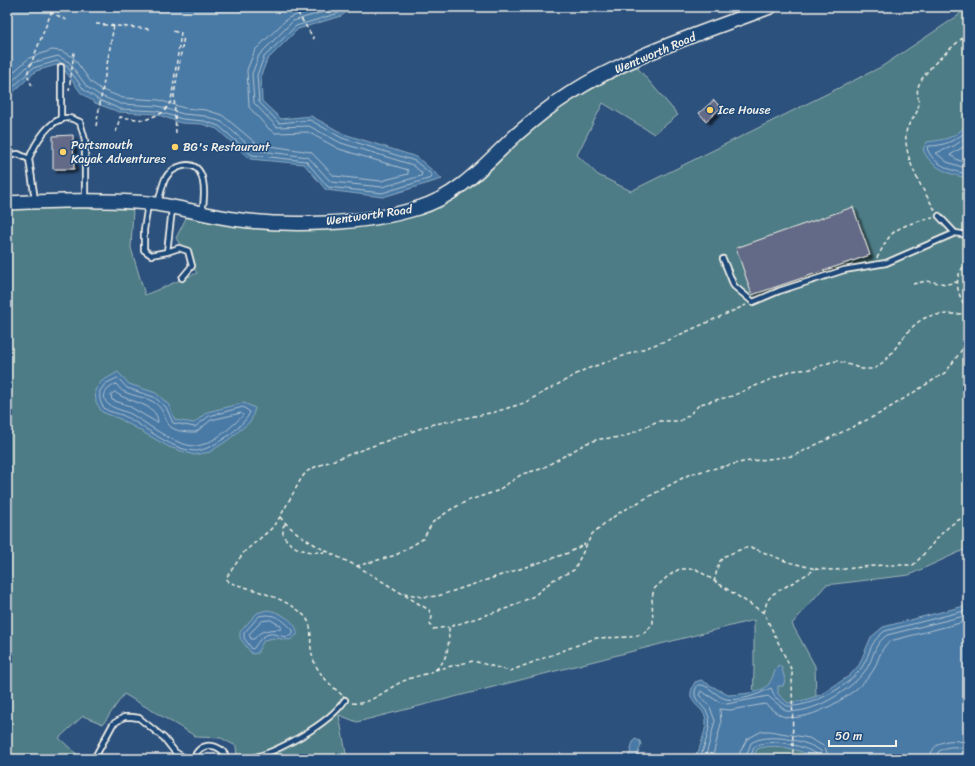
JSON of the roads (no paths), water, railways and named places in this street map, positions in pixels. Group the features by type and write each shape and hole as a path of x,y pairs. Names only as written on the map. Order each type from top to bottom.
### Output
{"main road":[{"name":"Wentworth Road","path":"7,202 85,201 153,204 251,222 292,224 356,220 418,208 437,201 456,191 534,119 586,84 644,57 770,7"}],"lane":[{"path":"61,67 61,120"},
{"path":"35,202 29,159 34,145 57,120 68,118 80,122 83,127 85,140 85,201"},
{"path":"7,156 18,154 29,159"},
{"path":"182,278 192,266 188,251 178,248 168,252 150,255 144,250 144,230 153,204 170,172 176,168 186,165 196,167 200,173 205,197 202,213"},
{"path":"168,252 172,207"},
{"path":"939,216 955,233"},
{"path":"723,259 734,286 753,302 779,291 844,270 886,263 955,233 968,235"},
{"path":"247,759 270,752 328,719 339,709 345,700"},
{"path":"94,759 113,724 124,717 132,716 139,718 164,738 175,752 186,759"},
{"path":"194,759 197,751 212,745 222,750 227,759"}],"water":[{"path":"7,7 354,7 341,16 298,29 267,60 261,75 262,101 281,119 311,116 344,134 417,157 442,179 383,197 326,190 304,164 250,159 217,129 202,124 181,123 156,114 119,112 95,103 81,93 63,68 56,65 36,71 7,98"},
{"path":"968,124 968,178 954,175 941,169 930,161 923,149 927,142 949,138 958,133"},
{"path":"118,372 129,384 156,393 169,405 175,420 194,423 207,412 244,403 255,408 251,421 228,440 210,452 194,455 169,447 120,419 102,412 96,402 95,390 102,381"},
{"path":"968,605 968,759 957,755 933,759 818,759 796,750 772,746 757,749 753,759 696,759 706,723 703,712 693,701 691,696 691,690 695,682 701,680 728,695 755,692 768,685 778,665 782,668 785,680 783,686 778,686 778,694 788,703 805,700 820,695 849,676 859,665 871,637 883,627"},
{"path":"267,610 277,612 287,618 295,626 297,635 290,640 273,638 264,640 258,653 252,654 240,638 240,632 257,613"},
{"path":"635,739 640,741 641,745 636,759 627,759 630,754 632,744"}],"place":[{"name":"Ice House","path":"710,110"},
{"name":"BG's Restaurant","path":"175,147"},
{"name":"Portsmouth Kayak Adventures","path":"63,152"}]}
